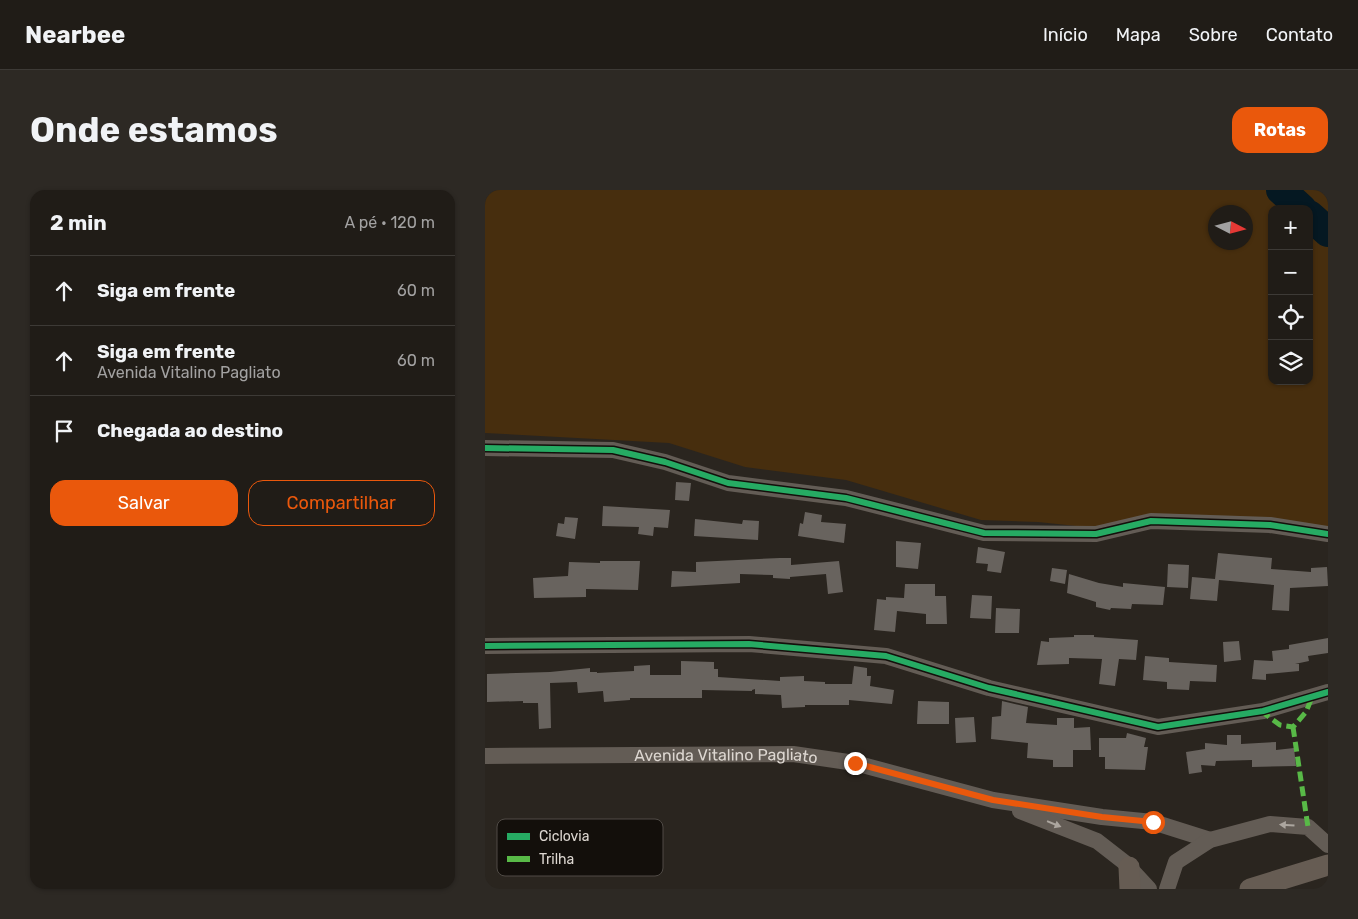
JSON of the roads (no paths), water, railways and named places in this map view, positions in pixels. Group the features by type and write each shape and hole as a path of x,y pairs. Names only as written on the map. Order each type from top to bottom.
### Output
{"main road":[{"path":"1250,889 1328,865"},
{"path":"1129,867 1130,889"}],"street":[{"path":"485,448 613,450 665,462 728,483 846,498 984,533 1096,534 1151,522 1270,525 1328,534"},
{"path":"485,646 749,644 885,656 989,688 1158,727 1263,711 1328,692"},
{"name":"Avenida Vitalino Pagliato","path":"485,756 793,754 855,763 993,800"},
{"path":"993,800 1102,817 1153,822 1210,840"},
{"path":"993,800 1097,841 1129,867 1149,889"},
{"path":"1167,889 1176,862 1210,840 1270,824 1308,827 1328,845"}],"waterway":[{"path":"1281,190 1298,205"},
{"path":"1313,219 1328,232"}]}
